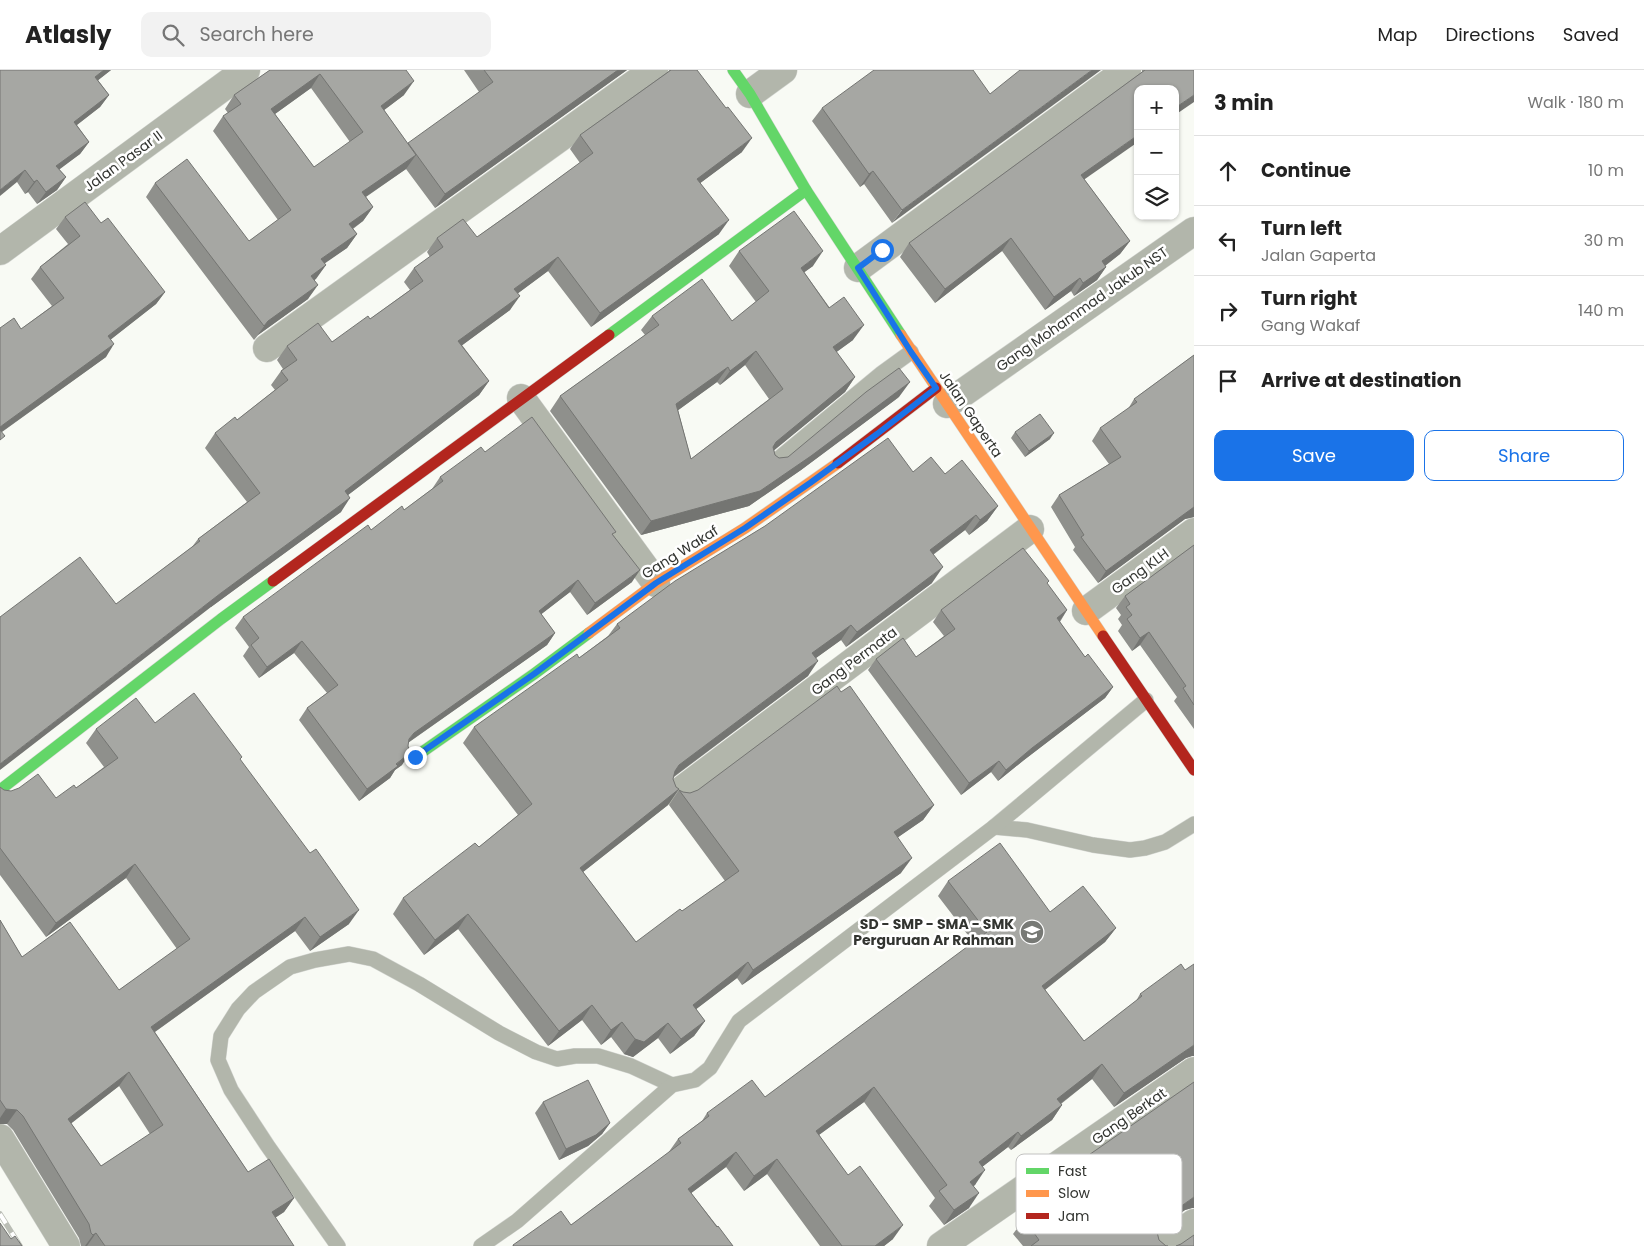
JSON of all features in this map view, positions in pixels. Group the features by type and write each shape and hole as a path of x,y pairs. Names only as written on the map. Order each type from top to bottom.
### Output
{"street":[{"name":"Jalan Pasar II","path":"0,251 246,70"},
{"path":"267,348 654,70"},
{"name":"Jalan Gaperta","path":"733,70 750,94 806,190 911,352 1194,770"},
{"path":"750,94 783,70"},
{"path":"858,268 1127,70"},
{"path":"0,790 221,619 806,190"},
{"name":"Gang Mohammad Jakub NST","path":"941,396 970,388 1194,231"},
{"name":"Gang Wakaf","path":"415,757 534,674 656,583 745,528 877,434 941,396"},
{"path":"521,398 656,583"},
{"name":"Gang Permata","path":"678,793 1030,529"},
{"name":"Gang KLH","path":"1086,611 1194,532"},
{"name":"Gang Berkat","path":"1074,1154 1194,1071"},
{"path":"0,1138 66,1246"},
{"name":"Gang Berkat","path":"941,1246 1016,1194"},
{"path":"1182,1232 1194,1223"},
{"path":"1162,1246 1179,1234"}],"lane":[{"path":"772,464 882,373 911,352"},
{"path":"481,1246 517,1221 672,1085 696,1080 710,1068 739,1021 994,826 1146,700"},
{"path":"994,826 1027,830 1084,843 1130,850 1146,848 1165,842 1194,824"},
{"path":"338,1246 267,1146 231,1090 218,1060 221,1036 238,1009 254,992 290,968 315,960 349,954 373,959 419,984 499,1033 536,1052 557,1059 575,1056 598,1056 631,1066 672,1085"}],"building":[{"path":"0,70 104,70 95,77 109,95 74,122 89,142 56,166 66,177 46,192 37,180 34,182 25,170 0,190"},
{"path":"270,70 406,70 414,81 381,106 416,155 362,192 373,207 349,224 357,234 321,259 326,265 311,276 318,285 268,321 264,326 155,183 187,159 249,241 291,210 223,116 241,104 234,95","holes":["320,74 363,132 314,167 271,109"]},
{"path":"484,70 618,70 445,194 408,143 493,82"},
{"path":"671,70 697,70 752,138 697,179 729,220 600,313 558,257 514,289 520,296 458,341 489,381 345,491 350,498 221,593 0,764 0,617 80,557 116,604 260,493 215,433 235,417 237,420 288,380 281,371 297,360 287,346 318,323 332,342 368,316 370,319 423,281 414,268 443,247 437,238 463,219 477,237 518,208 593,153 580,135"},
{"path":"874,70 973,70 990,94 1020,70 1092,70 902,210 873,171 869,174 822,108"},
{"path":"1145,70 1194,70 1194,95 1179,105 1179,85 1134,85 1134,138 1081,175 1130,241 1102,261 1106,267 1083,283 1080,278 1054,297 1011,238 945,289 909,243"},
{"path":"85,202 101,223 108,218 165,292 108,336 114,344 0,427 0,328 14,318 21,329 64,298 40,267 80,236 65,217"},
{"path":"794,211 823,251 801,268 829,308 844,297 864,325 833,347 855,377 776,442 773,447 775,455 779,458 788,457 866,392 899,368 910,382 811,456 760,491 651,521 560,396 659,325 652,316 702,279 732,321 769,291 739,251","holes":["756,351 783,389 691,459 676,404 728,367 730,371"]},
{"path":"1194,355 1194,507 1106,571 1081,537 1084,535 1059,495 1121,457 1100,428 1137,402 1134,399"},
{"path":"1040,414 1054,433 1029,451 1015,432"},
{"path":"532,417 616,532 612,534 640,570 595,603 578,580 539,611 555,633 414,733 409,739 410,753 396,764 398,766 367,789 307,708 338,685 302,641 267,667 251,645 259,638 243,617 368,525 371,530 402,506 404,510 443,481 440,477 481,447 485,452"},
{"path":"0,430 5,436 0,440"},
{"path":"888,438 913,472 931,457 945,474 962,460 998,506 980,520 976,515 930,550 943,567 857,632 851,625 812,653 818,661 679,765 673,779 676,787 679,789 580,868 636,942 680,909 682,911 739,871 679,790 690,793 698,790 837,686 841,692 850,686 934,805 894,832 912,858 753,970 748,962 693,1005 705,1021 681,1039 668,1023 644,1042 635,1039 622,1022 611,1030 592,1005 559,1031 468,914 435,940 403,898 475,843 479,847 532,804 474,727 577,654 579,658 620,628 617,624 675,581 765,526"},
{"path":"1194,545 1194,705 1183,688 1186,686 1149,632 1140,638 1127,619 1132,615 1126,607 1130,604 1125,596"},
{"path":"1023,548 1049,581 1047,583 1067,610 1057,618 1085,657 1088,654 1113,687 1006,770 999,761 969,783 876,659 903,638 916,657 955,629 941,610"},
{"path":"194,693 310,853 316,849 359,910 320,937 305,917 151,1027 248,1172 269,1159 294,1198 272,1212 294,1246 105,1246 96,1233 93,1235 91,1233 89,1224 23,1116 17,1110 6,1109 0,1100 0,920 22,957 70,922 119,990 190,939 135,864 56,923 0,848 0,787 11,791 19,788 38,774 56,798 74,785 76,788 118,758 96,729 136,698 155,723","holes":["129,1072 163,1125 101,1166 68,1119"]},
{"path":"1000,843 1050,912 1083,886 1116,928 1042,986 1084,1041 1142,996 1140,994 1181,964 1185,970 1194,964 1194,1045 1124,1093 1102,1064 1057,1099 1062,1105 1021,1136 1018,1132 979,1162 985,1170 970,1182 979,1193 954,1210 939,1191 947,1185 874,1087 816,1131 848,1175 860,1166 903,1225 875,1246 842,1246 777,1159 754,1176 736,1152 688,1189 733,1246 513,1245 561,1211 571,1225 681,1143 678,1139 709,1116 707,1113 752,1080 765,1097 987,932 948,881"},
{"path":"588,1080 610,1123 596,1135 566,1149 543,1102"},
{"path":"1194,1082 1194,1197 1182,1206 1182,1154 1090,1154"},
{"path":"0,1223 11,1239 15,1236 22,1246 0,1246"},
{"path":"1035,1234 1158,1234 1159,1240 1166,1246 1031,1246 1039,1240"},
{"path":"1194,1235 1194,1246 1176,1246 1181,1244"}],"railway":[{"path":"0,1214 20,1246"}],"traffic: fast":[{"path":"733,70 750,94 806,190 901,335"},
{"path":"609,335 806,190"},
{"path":"0,790 273,581"},
{"path":"415,757 589,633"}],"traffic: slow":[{"path":"901,335 1103,636"},
{"path":"589,633 656,583 745,528 838,463"}],"traffic: jam":[{"path":"273,581 609,335"},
{"path":"838,463 936,388"},
{"path":"1103,636 1194,770"}],"place":[{"name":"SD - SMP - SMA - SMK Perguruan Ar Rahman","path":"1032,932"}],"route":[{"path":"415,757 568,650 656,583 745,528 810,483 936,388 858,268 882,250"}]}
